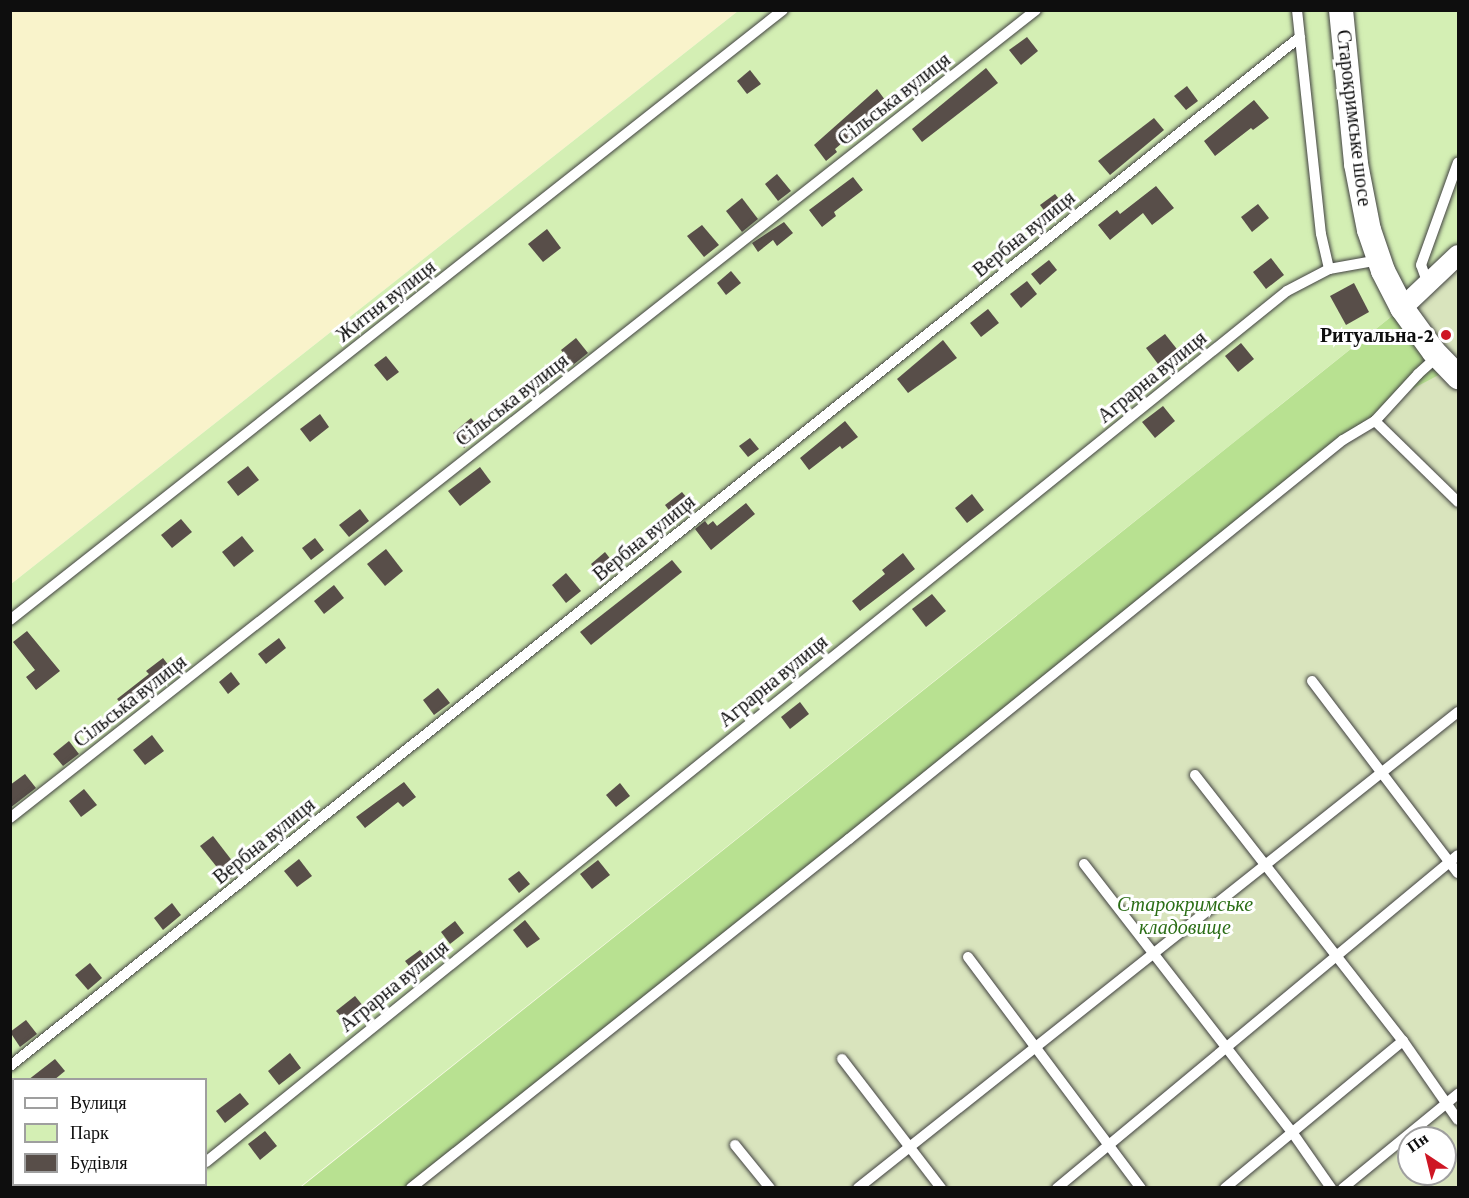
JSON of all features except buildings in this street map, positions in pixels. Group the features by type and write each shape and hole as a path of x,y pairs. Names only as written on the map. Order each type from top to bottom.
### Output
{"street":[{"name":"Старокримське шосе","path":"1341,10 1356,164 1369,230 1379,260 1402,308 1438,356 1458,377"},
{"path":"1402,308 1458,255"}],"lane":[{"name":"Житня вулиця","path":"10,620 783,10"},
{"name":"Сільська вулиця","path":"10,818 1036,10"},
{"path":"1297,10 1321,234 1329,269"},
{"name":"Вербна вулиця","path":"10,1066 1300,37"},
{"path":"1428,284 1421,265 1458,162"},
{"name":"Аграрна вулиця","path":"207,1161 1277,298 1329,269 1379,260"},
{"path":"411,1188 859,832 1343,440 1375,421 1418,374 1438,356"},
{"path":"1375,421 1458,502"},
{"path":"1312,681 1382,773 1454,859 1458,873"},
{"path":"858,1188 1458,712"},
{"path":"1196,775 1403,1041 1458,1120"},
{"path":"1057,1188 1454,859"},
{"path":"1084,864 1292,1132 1331,1188"},
{"path":"968,957 1141,1188"},
{"path":"1225,1188 1403,1041"},
{"path":"842,1059 941,1188"},
{"path":"1343,1188 1458,1094"},
{"path":"735,1145 770,1188"}],"shaded area":[{"path":"11,10 738,10 738,11 11,584"}],"green space":[{"path":"738,11 1458,11 1458,255 1402,308 300,1187 11,1188 11,584"},
{"name":"Старокримське кладовище","path":"1458,255 1458,1187 411,1188 1397,397 1450,369 1402,308"},
{"path":"1402,308 1451,369 411,1187 300,1188"}],"place":[{"name":"Ритуальна-2","path":"1446,335"}]}
